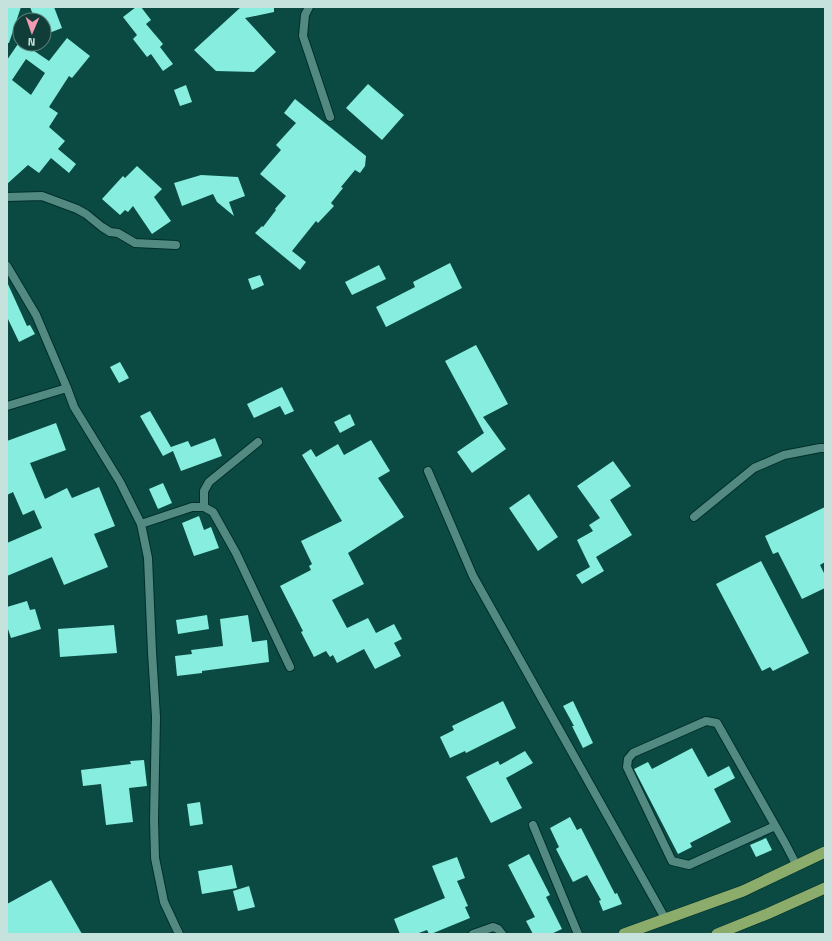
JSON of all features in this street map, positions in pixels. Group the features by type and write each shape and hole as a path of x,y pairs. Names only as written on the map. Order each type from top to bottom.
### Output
{"highway":[{"path":"624,934 743,891 825,852"},
{"path":"717,934 825,888"}],"street":[{"path":"309,7 305,15 303,36 330,117"},
{"path":"7,197 42,196 77,208 110,232 118,233 135,244 176,245"},
{"path":"7,266 36,315 74,406 120,482 141,524 148,558 156,717 154,820 155,858 164,902 180,934"},
{"path":"7,406 67,388"},
{"path":"204,507 204,491 209,482 258,442"},
{"path":"694,517 754,468 784,456 825,448"},
{"path":"428,471 473,576 666,920"},
{"path":"141,524 192,507 204,507 213,512 236,553 290,667"},
{"path":"775,826 689,865 672,861 627,767 628,759 633,754 706,721 717,723 785,842 797,866"},
{"path":"532,825 578,934"},
{"path":"473,934 493,927 498,929 502,934"}],"building":[{"path":"7,7 21,7 19,12 12,12 12,34 9,43 7,43"},
{"path":"30,7 54,7 62,28 52,32 52,12 32,12"},
{"path":"136,7 141,7 151,20 146,24 163,44 160,47 173,64 163,71 151,54 147,57 133,39 137,35 123,17"},
{"path":"241,7 274,7 274,12 245,18 276,52 254,72 216,71 194,50"},
{"path":"67,38 90,56 72,78 69,76 49,107 58,113 49,127 65,141 58,149 76,164 69,173 51,158 39,173 28,165 7,184 7,60 12,52 36,52 49,61","holes":["26,59 45,73 31,95 12,80"]},
{"path":"368,84 404,115 382,140 346,108"},
{"path":"186,85 192,102 180,106 174,90"},
{"path":"295,99 366,156 365,166 360,173 355,170 341,187 343,188 331,203 334,206 318,223 316,221 292,251 306,262 300,270 255,233 262,226 263,227 286,196 260,174 281,150 276,145 296,123 284,113"},
{"path":"137,166 162,189 154,197 171,221 152,234 133,206 128,212 125,210 120,215 102,199 123,176 125,178"},
{"path":"201,175 238,177 245,196 229,202 234,216 217,202 213,194 182,206 174,183"},
{"path":"450,263 462,288 386,327 376,307 415,287 413,282"},
{"path":"379,265 386,279 352,295 345,282"},
{"path":"260,275 264,285 252,290 248,279"},
{"path":"7,282 27,326 30,325 35,334 19,342 7,317"},
{"path":"476,345 508,404 483,417 506,449 472,473 457,452 484,433 445,361"},
{"path":"120,362 129,378 119,383 110,367"},
{"path":"282,387 294,411 285,415 280,406 254,418 247,404"},
{"path":"150,411 172,449 171,447 188,441 191,447 215,438 222,456 181,471 173,451 163,456 140,416"},
{"path":"350,414 355,425 340,433 334,422"},
{"path":"56,423 66,450 30,463 45,499 67,488 72,498 99,487 115,526 94,534 108,567 64,585 52,557 7,576 7,543 42,528 34,510 23,515 13,492 7,495 7,441"},
{"path":"371,440 390,471 378,478 404,517 348,553 364,584 332,600 347,628 368,618 376,633 394,624 402,639 394,643 401,656 375,669 364,649 337,663 333,655 330,657 326,651 314,657 301,632 303,631 280,586 311,570 309,566 312,564 301,541 342,521 302,455 311,449 316,457 338,444 344,455"},
{"path":"613,461 631,486 610,500 632,535 596,557 604,571 582,584 576,575 590,567 577,540 593,531 589,525 600,518 577,486"},
{"path":"163,483 172,503 158,509 149,489"},
{"path":"529,494 558,537 538,551 509,508"},
{"path":"825,507 825,562 820,565 825,575 825,588 802,599 778,552 773,554 765,536"},
{"path":"199,516 204,530 211,527 219,548 194,556 182,523"},
{"path":"761,561 809,653 773,671 770,667 762,671 716,584"},
{"path":"27,601 30,610 35,609 41,629 11,638 7,626 7,607"},
{"path":"207,615 209,629 178,634 176,620"},
{"path":"248,615 252,642 267,640 269,662 177,676 175,656 192,654 191,650 223,646 220,619"},
{"path":"114,625 117,653 60,657 58,629"},
{"path":"503,701 516,728 466,753 465,751 450,758 440,737 454,730 452,726"},
{"path":"573,701 593,743 583,748 572,726 574,726 563,706"},
{"path":"692,748 708,777 729,766 735,778 714,789 731,822 690,843 692,847 678,854 634,769 648,762 652,769"},
{"path":"525,751 533,763 506,778 522,808 491,823 466,777 498,761 500,765"},
{"path":"144,760 147,786 129,788 133,822 106,825 101,784 83,786 81,770 131,764 130,761"},
{"path":"200,802 203,824 190,826 187,804"},
{"path":"570,817 577,830 581,828 615,894 617,893 622,904 603,911 599,901 601,900 587,875 573,882 556,849 559,847 550,828"},
{"path":"766,838 772,850 756,857 750,845"},
{"path":"529,854 550,895 546,897 562,929 551,934 533,934 526,921 535,917 508,865"},
{"path":"457,857 465,878 457,881 468,906 465,907 470,918 431,934 429,934 427,930 416,934 400,934 394,919 445,898 432,866"},
{"path":"232,865 237,888 202,894 198,871"},
{"path":"51,880 82,934 7,934 7,904"},
{"path":"249,886 255,907 238,911 233,891"}]}
